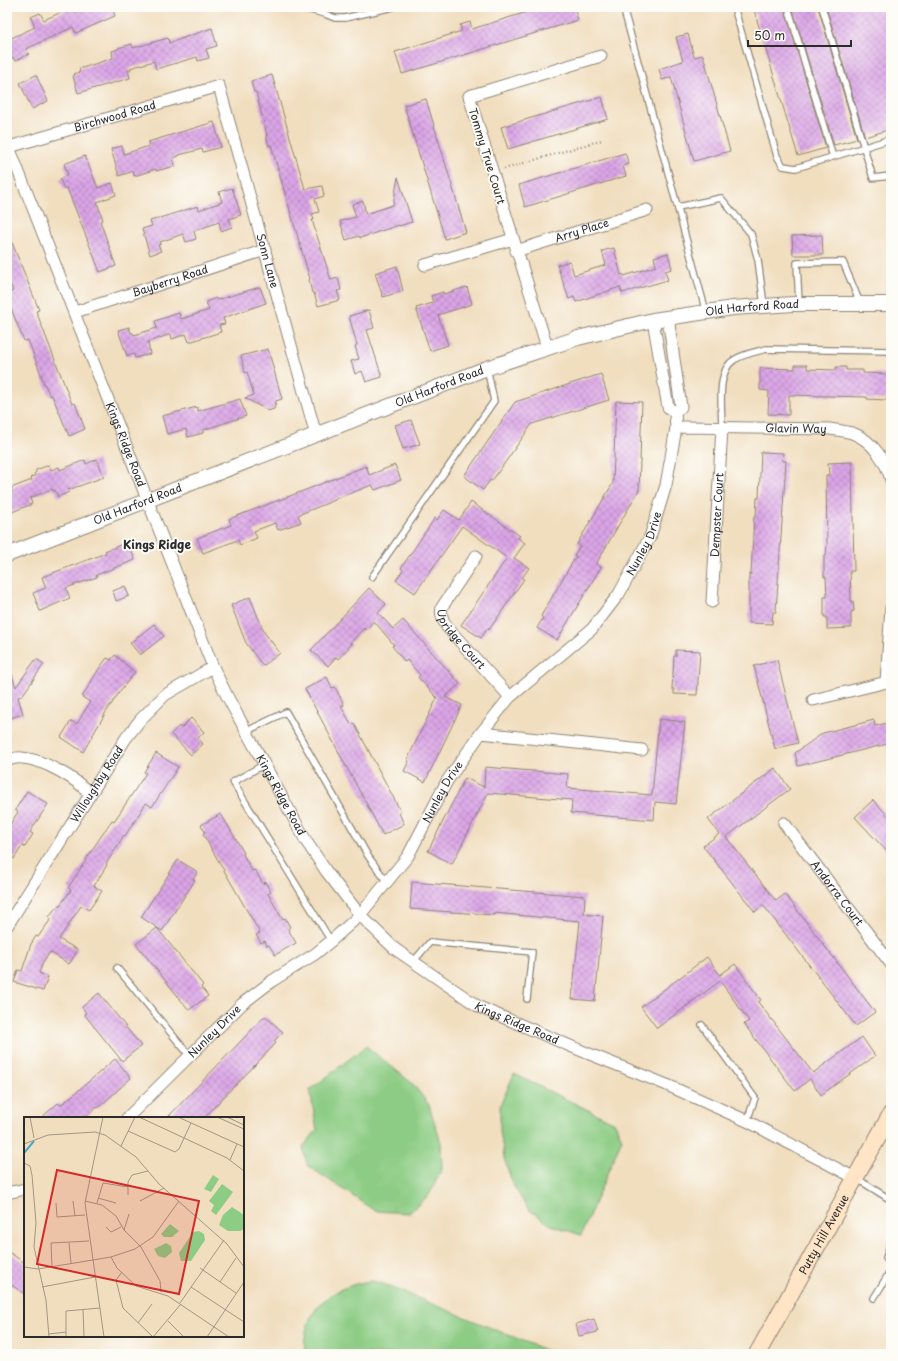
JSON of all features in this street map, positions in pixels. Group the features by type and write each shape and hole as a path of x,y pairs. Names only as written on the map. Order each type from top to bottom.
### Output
{"main road":[{"name":"Putty Hill Avenue","path":"757,1354 891,1114"}],"street":[{"name":"Tommy True Court","path":"547,348 469,96 601,56"},
{"name":"Birchwood Road","path":"8,144 219,86"},
{"name":"Sonn Lane","path":"219,86 316,435"},
{"name":"Kings Ridge Road","path":"8,144 213,667 227,696 265,763 306,841 326,871 360,915 394,949 412,963 479,1007 667,1085 747,1121 856,1178"},
{"name":"Arry Place","path":"516,251 647,210"},
{"path":"425,265 513,239"},
{"name":"Bayberry Road","path":"75,312 265,250"},
{"name":"Old Harford Road","path":"7,555 487,368 547,348 606,331 653,320 764,305 860,303 891,304"},
{"name":"Nunley Drive","path":"668,318 681,407 675,413"},
{"name":"Nunley Drive","path":"128,1117 242,1004 262,988 315,954 360,915 408,856 447,781 481,732 510,697 592,629 619,594 650,537 666,485 676,428 675,413 668,407 653,320"},
{"name":"Glavin Way","path":"676,428 830,429 853,434 863,439 876,451 889,472 891,480"},
{"name":"Dempster Court","path":"712,602 722,428"},
{"name":"Upridge Court","path":"476,556 442,607 442,618 447,627 510,697"},
{"path":"813,700 888,681 891,608"},
{"name":"Willoughby Road","path":"7,926 126,738 141,719 165,695 213,667"},
{"path":"481,732 642,750"},
{"path":"7,760 20,757 39,761 68,776 83,786 90,794"},
{"name":"Andorra Court","path":"784,824 890,961"},
{"path":"7,1193 24,1190"}],"lane":[{"path":"298,7 335,18 345,18 393,7"},
{"path":"623,7 706,312"},
{"path":"734,7 777,156 783,166 796,168 891,139"},
{"path":"788,7 833,157"},
{"path":"822,7 873,178 891,176"},
{"path":"678,207 721,198 751,234 758,260 764,305"},
{"path":"799,304 797,263 843,262 860,303"},
{"path":"722,428 722,387 724,370 734,359 766,349 891,351"},
{"path":"372,577 494,401 487,368"},
{"path":"247,731 286,712 368,856 387,882"},
{"path":"265,763 233,782 331,941"},
{"path":"412,963 430,942 532,952 527,999"},
{"path":"117,968 190,1056"},
{"path":"702,1025 755,1098 747,1121"},
{"path":"856,1178 891,1200"},
{"path":"891,1242 886,1258 891,1265"},
{"path":"874,1298 891,1270"}],"path":[{"path":"492,173 602,140"}],"green space":[{"path":"366,1046 413,1084 429,1105 441,1143 442,1169 429,1195 409,1213 375,1211 307,1165 303,1147 317,1130 310,1090"},
{"path":"514,1074 615,1123 622,1139 581,1235 551,1225 528,1209 513,1185 504,1158 500,1130 500,1106"},
{"path":"371,1281 381,1283 555,1354 305,1354 305,1339 308,1325 313,1313 321,1303 343,1288"}],"building":[{"path":"64,7 112,7 115,16 76,33 73,27 26,49 29,54 15,61 13,57 7,61 7,40 35,27 31,17 40,13 44,20 66,10"},
{"path":"526,7 574,7 578,20 402,74 395,52 462,31 460,25 470,22 472,29 527,12"},
{"path":"753,7 784,7 826,148 798,156"},
{"path":"792,7 818,7 857,139 834,145"},
{"path":"826,7 891,7 891,129 865,137"},
{"path":"212,28 217,46 206,49 209,58 198,61 197,57 156,69 154,61 130,68 131,70 128,70 130,78 78,93 73,76 75,75 74,74 80,72 79,69 113,58 112,51 118,48 132,44 133,48 168,38 169,43"},
{"path":"688,34 694,57 703,55 730,151 694,161 671,77 662,80 659,69 683,61 676,37"},
{"path":"36,75 48,101 32,109 20,83"},
{"path":"272,75 305,189 322,186 324,196 315,199 319,212 312,214 314,220 312,220 331,280 338,278 341,290 337,291 340,300 318,306 314,293 312,293 310,279 271,145 269,146 256,92 254,92 251,81"},
{"path":"602,97 608,119 508,149 501,127"},
{"path":"426,99 466,232 445,239 404,105"},
{"path":"214,122 221,147 203,152 202,149 179,155 173,158 175,166 156,171 156,169 134,176 133,171 119,176 111,149 122,146 124,154 149,146 148,142"},
{"path":"625,153 629,164 623,166 626,176 525,207 519,185"},
{"path":"85,156 98,188 112,183 116,195 97,202 103,220 100,221 116,266 100,272 67,188 64,189 60,179 68,175 64,164"},
{"path":"398,177 412,222 360,238 359,236 346,240 340,221 356,217 352,204 363,201 366,214 393,205"},
{"path":"232,188 241,215 229,219 232,227 221,231 219,222 194,231 196,239 186,242 183,234 160,242 161,244 158,245 161,251 150,255 142,229 152,226 150,221 198,206 199,210 222,202 219,192"},
{"path":"7,230 39,310 36,311 72,404 75,403 85,429 69,436 52,395 50,396 45,385 28,340 24,341 8,301 11,300 8,293 13,291 7,277"},
{"path":"822,235 823,255 793,255 792,236"},
{"path":"614,248 621,275 623,274 624,276 656,266 654,257 668,253 672,269 665,271 668,280 622,293 620,287 576,302 574,297 569,299 557,265 570,261 574,275 606,265 602,251"},
{"path":"397,266 403,291 383,297 375,273"},
{"path":"260,287 266,303 223,318 225,324 219,325 221,332 189,342 186,334 172,339 171,334 148,342 150,354 135,358 134,354 127,356 118,330 129,327 131,333 134,335 157,328 155,321 179,313 181,319 209,310 206,302"},
{"path":"467,287 472,304 438,315 448,345 430,351 416,308 433,303 431,296 443,292 444,294"},
{"path":"369,310 374,328 367,330 382,377 366,382 362,371 355,374 351,361 359,359 355,346 357,345 349,316"},
{"path":"268,349 282,399 276,401 274,409 268,411 245,398 254,395 247,372 245,373 241,356"},
{"path":"795,365 807,365 807,369 836,370 836,367 846,367 846,370 863,370 863,373 891,374 891,397 887,397 887,400 867,399 867,397 789,395 789,415 768,414 769,391 760,390 760,368 795,369"},
{"path":"601,374 609,400 532,424 492,481 490,480 483,490 464,476 515,402"},
{"path":"240,399 246,416 203,430 203,433 188,437 186,429 167,434 162,416 197,407 198,411"},
{"path":"616,401 642,402 639,490 596,564 601,567 557,640 537,628 543,618 541,616 576,556 574,555 580,546 577,544 613,483"},
{"path":"411,420 420,444 403,449 395,425"},
{"path":"761,452 783,453 782,461 786,461 776,612 773,612 772,624 749,623 749,574 751,575 754,516 756,516 757,498 759,498"},
{"path":"97,459 104,477 68,490 69,492 58,497 55,490 53,491 52,489 30,498 32,504 7,514 7,494 12,492 11,488 32,480 31,477 35,476 34,474 36,470 49,465 51,470 59,467 60,470 85,460 86,464"},
{"path":"852,462 854,571 850,571 851,601 853,601 854,611 851,612 851,628 827,629 827,617 824,617 824,597 827,597 826,577 824,577 824,556 826,556 827,544 826,475 829,475 828,463"},
{"path":"395,465 401,480 375,490 372,485 298,515 301,522 278,530 275,523 254,531 257,538 240,545 238,540 203,553 197,538 231,525 229,519 366,466 369,475"},
{"path":"471,502 520,536 518,538 525,543 514,558 529,568 522,578 524,579 489,630 488,628 481,638 461,625 507,558 462,526 415,593 396,580 403,570 401,568 435,518 437,520 444,510 459,520"},
{"path":"128,542 135,560 96,575 97,577 66,588 70,598 40,611 33,593 46,588 42,577 106,553 105,551"},
{"path":"125,586 129,596 116,601 113,591"},
{"path":"369,588 386,604 378,613 393,629 403,620 460,684 445,697 462,705 425,782 404,771 409,761 407,760 437,698 418,677 420,675 407,660 405,662 392,646 394,645 374,621 366,630 364,628 338,659 336,657 328,666 311,650"},
{"path":"250,597 264,632 280,653 263,666 246,643 231,605"},
{"path":"154,624 164,636 140,655 130,643"},
{"path":"676,650 700,651 697,695 674,694 674,689 672,689 674,656 676,656"},
{"path":"115,655 135,672 110,705 83,752 61,737 71,721 77,724 90,702 82,697 107,658 111,660"},
{"path":"36,659 44,664 22,696 18,697 23,714 7,719 7,669 10,669 16,687"},
{"path":"777,660 798,743 775,749 754,666"},
{"path":"327,677 332,688 335,687 344,705 341,706 351,724 354,723 401,812 399,813 404,824 383,835 305,689"},
{"path":"191,718 204,732 198,738 203,744 191,755 171,734 179,726 181,728"},
{"path":"659,719 685,722 676,804 655,802 654,820 571,813 572,800 488,793 452,864 428,851 465,778 484,787 485,767 568,774 567,788 652,795"},
{"path":"874,720 875,726 891,722 891,743 798,766 795,753 823,733"},
{"path":"156,753 178,767 152,807 146,803 125,836 124,835 94,886 102,891 89,910 81,906 59,939 78,950 69,964 50,952 43,962 39,973 48,977 43,991 14,982 18,970 22,971 31,944 51,919 49,917 56,907 58,908 71,890 68,888 112,820 114,821 146,773 144,772"},
{"path":"775,768 790,789 726,837 776,901 785,894 875,1012 856,1026 763,905 755,912 703,846 719,834 708,819"},
{"path":"27,791 48,804 30,832 33,834 25,847 22,846 14,859 7,854 7,829 18,812 15,810"},
{"path":"873,800 891,819 891,856 855,817"},
{"path":"221,814 244,853 243,854 252,871 255,870 263,884 265,882 271,892 268,894 283,920 285,918 290,927 288,929 296,943 275,955 269,945 267,946 265,941 261,943 256,935 260,933 203,834 205,832 201,825"},
{"path":"178,860 198,872 193,879 195,880 162,931 141,917"},
{"path":"412,882 585,896 584,914 603,916 595,1001 572,999 580,921 494,913 494,915 410,909"},
{"path":"157,928 203,985 201,987 208,996 189,1010 136,944"},
{"path":"707,957 720,975 735,964 761,1000 758,1002 813,1073 862,1037 875,1056 821,1095 810,1079 795,1091 744,1024 749,1021 720,981 657,1028 641,1007"},
{"path":"99,993 141,1046 122,1061 84,1014 86,1013 82,1007"},
{"path":"265,1016 283,1032 274,1041 276,1043 205,1117 168,1117"},
{"path":"115,1059 131,1078 86,1117 42,1117 58,1103 60,1105"},
{"path":"7,1251 24,1262 24,1293 7,1282"},
{"path":"594,1319 598,1332 579,1336 576,1324"}],"district":[{"name":"Kings Ridge","path":"157,545"}]}
